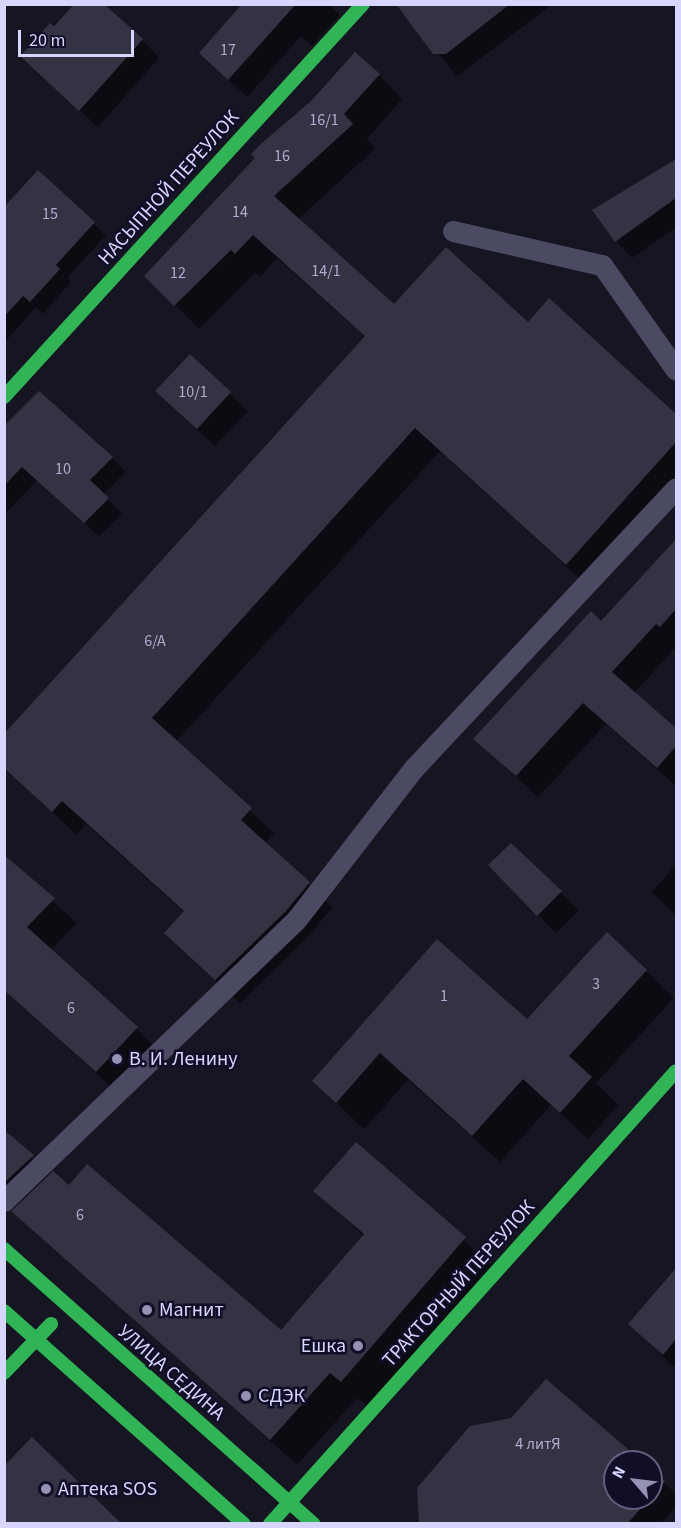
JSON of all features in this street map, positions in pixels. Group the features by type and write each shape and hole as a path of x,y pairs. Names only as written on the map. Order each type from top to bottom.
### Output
{"street":[{"name":"НАСЫПНОЙ ПЕРЕУЛОК","path":"4,397 363,4"},
{"name":"ТРАКТОРНЫЙ ПЕРЕУЛОК","path":"270,1524 676,1071"},
{"name":"УЛИЦА СЕДИНА","path":"4,1249 314,1524"},
{"path":"4,1373 67,1307"},
{"path":"4,1311 244,1524"}],"lane":[{"path":"453,231 602,265 676,370"},
{"path":"4,1201 296,920 414,768 676,488"}],"building":[{"path":"74,4 104,4 143,39 79,111 20,56 50,23 54,26"},
{"path":"242,4 296,4 228,80 199,53"},
{"path":"396,4 510,4 446,54 433,54"},
{"path":"355,52 380,74 344,114 353,124 274,196 394,304 446,247 528,322 549,298 676,414 676,442 566,565 415,428 152,718 252,808 241,820 310,882 286,911 215,980 164,933 184,911 62,801 52,812 4,768 4,734 365,336 253,235 235,254 231,250 174,306 144,276 255,158 251,154 311,101"},
{"path":"676,159 676,198 615,242 592,210"},
{"path":"38,170 95,222 56,265 60,269 30,302 23,296 4,317 4,207"},
{"path":"190,354 231,392 197,429 155,391"},
{"path":"39,391 113,457 90,480 109,498 84,523 22,467 4,486 4,426"},
{"path":"676,539 676,609 660,627 656,624 612,672 676,728 676,746 657,768 583,703 516,776 473,739 591,611 601,621"},
{"path":"511,843 562,891 537,916 488,865"},
{"path":"4,855 55,898 27,927 138,1027 96,1072 4,990"},
{"path":"607,932 647,970 569,1056 592,1077 560,1113 523,1079 472,1136 380,1053 336,1103 312,1081 437,939 527,1019"},
{"path":"4,1130 34,1155 4,1183"},
{"path":"356,1142 466,1237 341,1382 330,1373 270,1440 11,1211 53,1171 69,1185 87,1164 281,1330 364,1234 313,1191"},
{"path":"676,1268 676,1339 663,1355 628,1324"},
{"path":"546,1379 629,1450 603,1450 603,1510 639,1510 627,1524 419,1524 417,1488 470,1426 511,1418"},
{"path":"32,1437 122,1524 4,1524 4,1466"}],"traffic: fast":[{"path":"4,397 363,4"},
{"path":"270,1524 676,1071"},
{"path":"4,1249 314,1524"},
{"path":"4,1311 244,1524"},
{"path":"4,1373 51,1324"}],"place":[{"name":"В. И. Ленину","path":"117,1059"},
{"name":"Магнит","path":"147,1310"},
{"name":"Ешка","path":"358,1346"},
{"name":"СДЭК","path":"246,1396"},
{"name":"Аптека SOS","path":"46,1489"}]}
